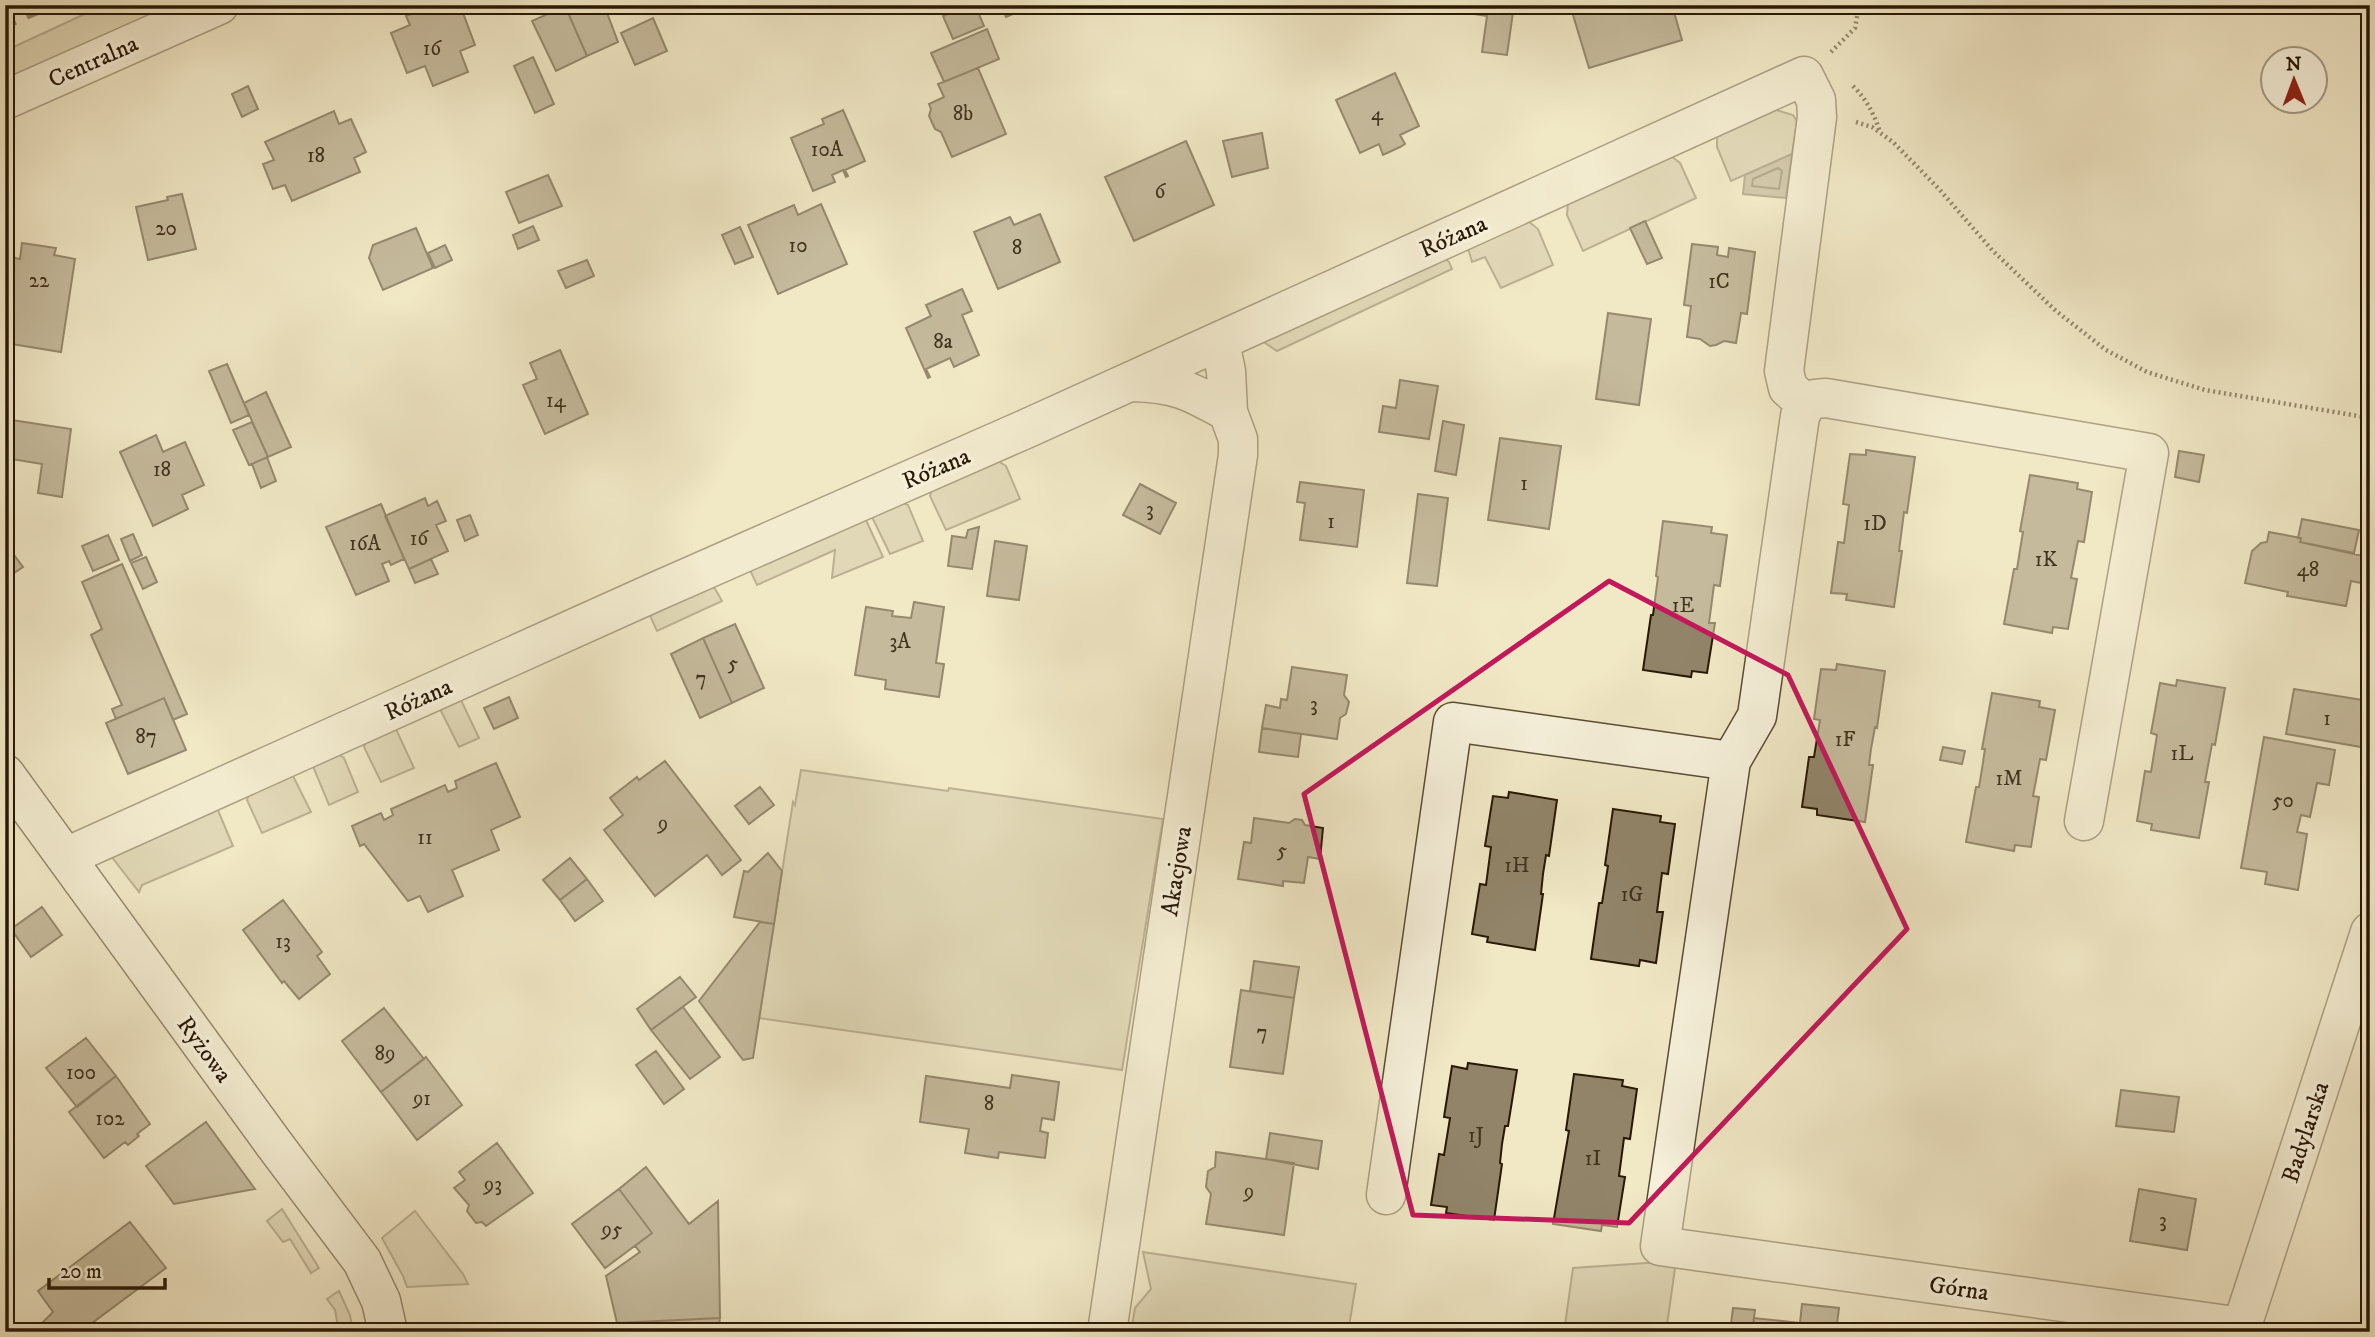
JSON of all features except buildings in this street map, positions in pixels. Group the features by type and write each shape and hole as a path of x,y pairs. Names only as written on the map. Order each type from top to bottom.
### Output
{"street":[{"name":"Centralna","path":"5,100 219,5"},
{"path":"1804,76 1816,100 1818,117 1784,372 1788,388 1806,404"},
{"name":"Różana","path":"66,857 657,590 1131,382 1804,76"},
{"name":"Akacjowa","path":"1107,1332 1238,456 1238,439 1228,412 1226,371 1217,343"},
{"path":"1131,382 1180,387 1228,412"},
{"path":"1385,1195 1453,722 1731,761 1757,716 1800,416 1806,404 1815,399 1826,398 2149,453 2084,821"},
{"name":"Górna","path":"1731,761 1660,1246 2241,1329"},
{"name":"Ryżowa","path":"5,774 362,1261 381,1301 388,1332"},
{"name":"Badylarska","path":"2241,1329 2370,932"}],"path":[{"path":"1804,76 1855,28 1859,5"},
{"path":"1818,117 1849,120 1872,127 1893,142 1939,189 1992,250 2056,311 2106,350 2147,372 2205,390 2370,418"}],"highlighted area":[{"path":"1609,581 1788,675 1907,929 1629,1223 1413,1215 1304,794"}],"shaded area":[{"path":"104,5 179,5 5,81 5,51"},
{"path":"1773,109 1793,115 1797,121 1792,154 1731,181 1717,147 1717,134"},
{"path":"1671,156 1680,163 1696,198 1583,251 1567,215 1568,202"},
{"path":"1528,221 1538,229 1553,265 1501,288 1485,257 1472,262 1468,248"},
{"path":"1444,258 1452,269 1277,351 1262,341"},
{"path":"996,460 1006,466 1020,499 946,530 930,496 933,487"},
{"path":"902,503 908,505 923,541 890,554 871,515"},
{"path":"865,518 883,557 832,578 835,550 757,585 750,570"},
{"path":"714,587 722,601 657,631 648,611"},
{"path":"460,698 479,738 459,747 439,707"},
{"path":"395,727 414,768 381,782 364,747 367,739"},
{"path":"336,753 344,758 358,792 329,805 312,764"},
{"path":"801,770 1163,819 1122,1070 759,1018 793,802 795,805"},
{"path":"292,774 311,812 262,833 247,800 250,792"},
{"path":"217,808 233,846 142,885 139,892 111,856"},
{"path":"282,1209 319,1268 311,1273 290,1239 283,1242 267,1221"},
{"path":"415,1211 468,1284 407,1287 382,1238"},
{"path":"1143,1252 1356,1284 1348,1332 1131,1332 1135,1308 1151,1289"},
{"path":"1676,1261 1666,1332 1564,1332 1573,1268"},
{"path":"339,1291 350,1315 353,1332 339,1332 335,1310 327,1299"}],"water":[{"path":"1792,154 1786,198 1743,194 1745,175"}],"railway":[{"path":"5,27 55,5"}]}
